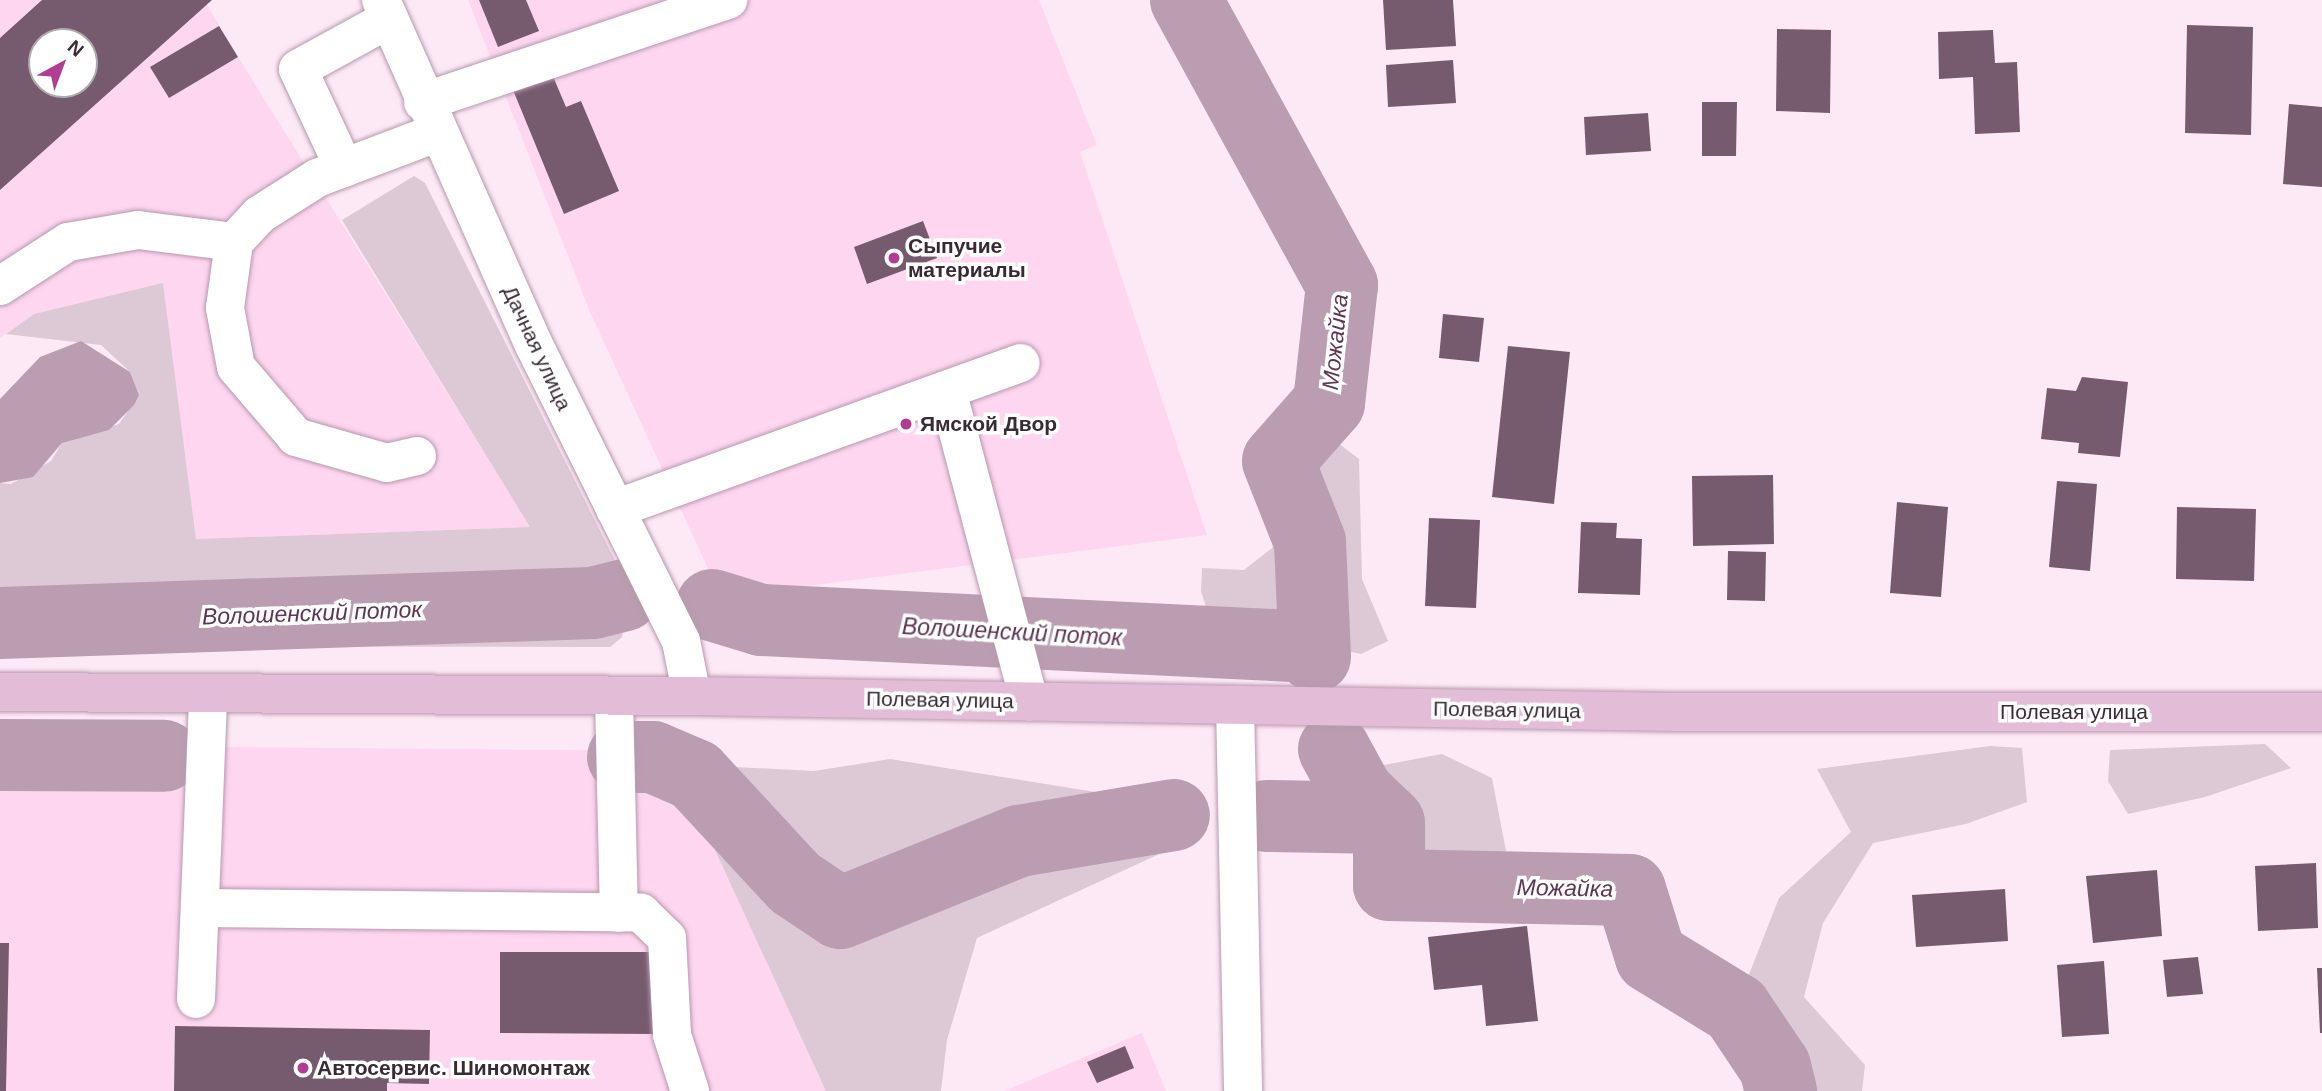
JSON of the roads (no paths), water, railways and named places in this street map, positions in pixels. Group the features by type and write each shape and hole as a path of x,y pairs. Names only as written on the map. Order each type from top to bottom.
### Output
{"main road":[{"name":"Полевая улица","path":"0,692 692,695 1235,705 2322,712"}],"street":[{"path":"417,456 387,463 340,454 296,437 262,405 236,367 225,308 234,242 260,215 430,118 728,0"},
{"path":"344,167 298,69 385,10"},
{"name":"Дачная улица","path":"385,10 430,118 615,509 681,641 692,695"},
{"path":"0,286 68,242 138,230 234,242"},
{"path":"615,509 1021,363"},
{"path":"947,390 1029,702"},
{"path":"196,999 208,695"},
{"path":"614,695 619,913"},
{"path":"1235,705 1243,1091"},
{"path":"200,908 641,913 667,938 672,1035 690,1091"}],"waterway":[{"name":"Можайка","path":"1186,0 1342,285 1329,403 1278,461 1310,542 1315,657"},
{"name":"Волошенский поток","path":"0,623 593,603 624,595"},
{"name":"Волошенский поток","path":"712,605 761,620 1313,647"},
{"name":"Можайка","path":"1334,749 1358,793 1389,823 1389,885 1630,890 1651,957 1736,1009 1775,1067 1781,1091"},
{"path":"0,755 164,756"},
{"path":"623,757 653,757 695,775 795,883 840,913 1019,841 1174,815"},
{"path":"1266,816 1384,818"}],"place":[{"name":"Сыпучие материалы","path":"894,258"},
{"name":"Ямской Двор","path":"906,424"},
{"name":"Автосервис. Шиномонтаж","path":"303,1068"}]}
